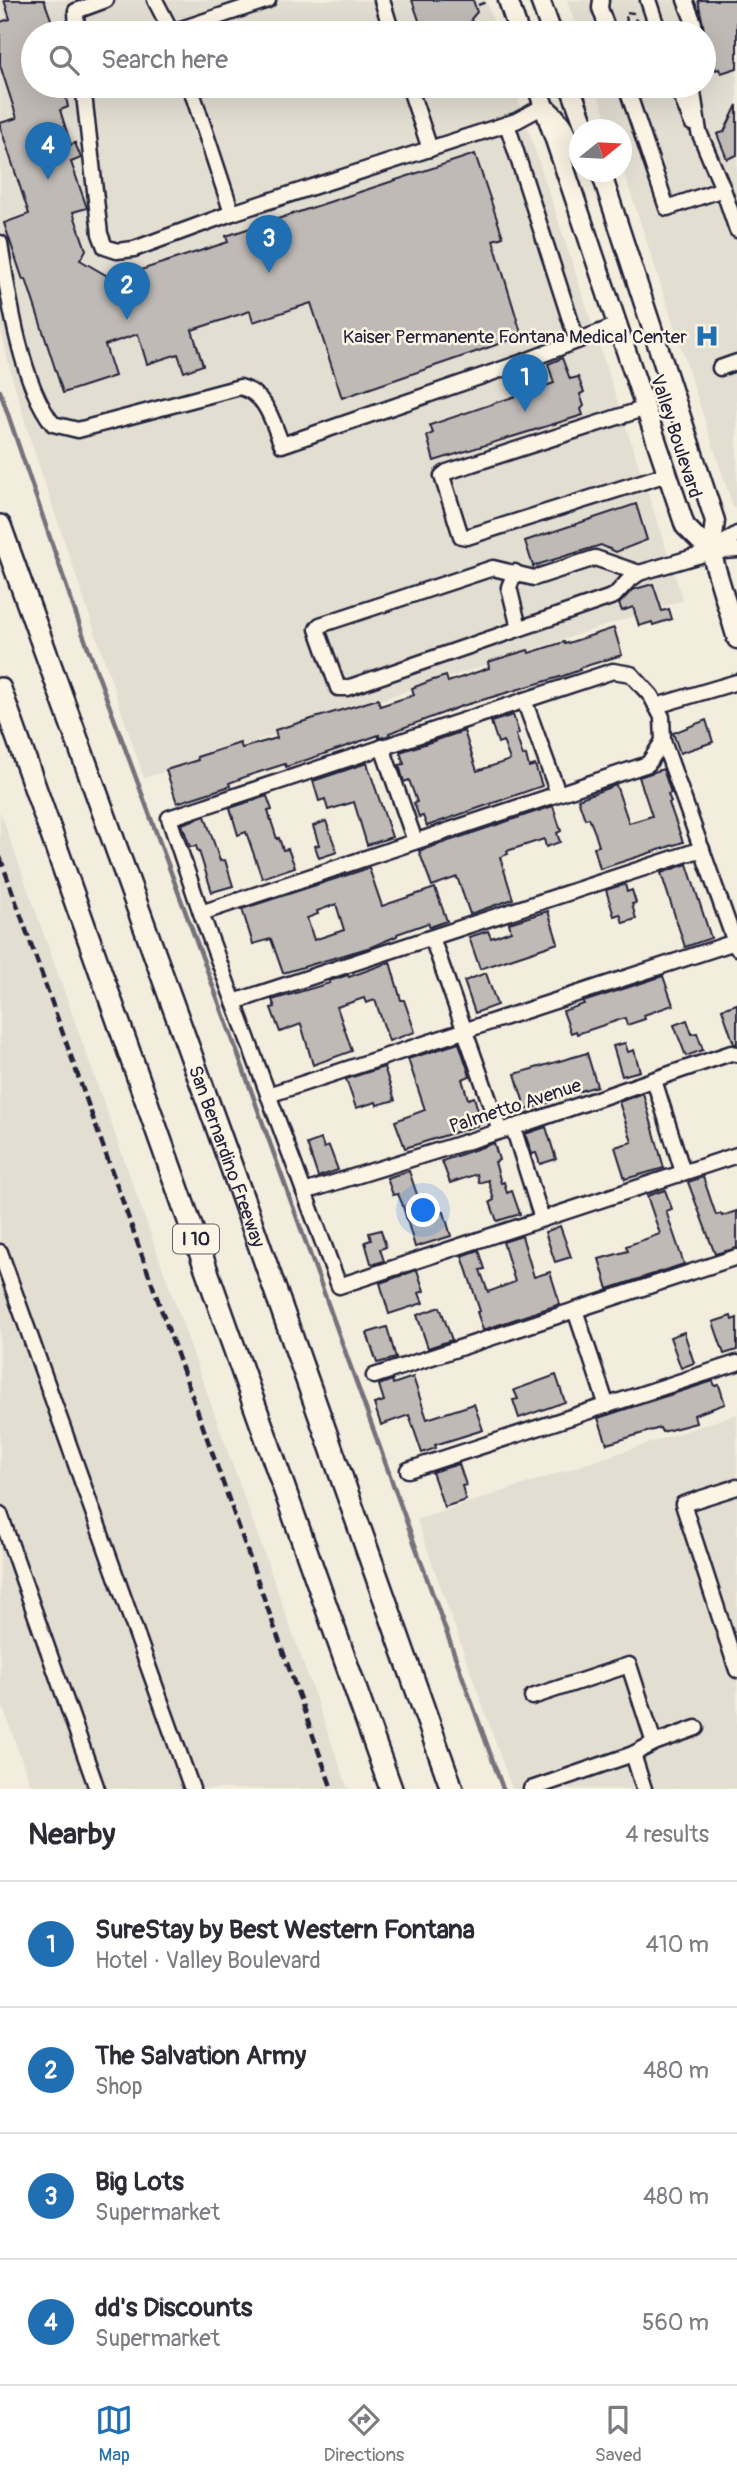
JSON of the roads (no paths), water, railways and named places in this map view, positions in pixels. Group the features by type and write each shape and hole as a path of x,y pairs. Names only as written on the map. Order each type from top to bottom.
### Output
{"highway":[{"name":"San Bernardino Freeway","path":"0,526 452,1789"},
{"name":"I 10","path":"0,689 391,1789"},
{"path":"0,703 24,757"}],"main road":[{"path":"508,0 515,21"},
{"path":"540,0 548,21"},
{"name":"Valley Boulevard","path":"541,98 684,526 711,552"},
{"path":"574,98 582,119"},
{"path":"544,106 561,120 569,140"},
{"path":"598,182 609,196"},
{"name":"Valley Boulevard","path":"604,182 715,521 711,552 737,639"}],"street":[{"path":"77,21 76,11 106,0"},
{"path":"155,0 166,21"},
{"path":"207,21 268,0"},
{"path":"382,0 389,21"},
{"path":"601,0 600,8 605,21"},
{"path":"648,0 655,21"},
{"path":"685,0 690,21"},
{"path":"84,98 100,234 105,247 117,251 134,249 232,213 508,124 544,106"},
{"path":"194,98 232,213"},
{"path":"413,98 430,149"},
{"path":"630,98 667,208 723,189"},
{"path":"681,98 688,117 699,132 737,230"},
{"path":"694,98 699,132"},
{"path":"508,124 577,341"},
{"path":"0,243 14,318 33,388 42,410 53,424 78,430 240,387 254,391 265,403 282,445 618,325"},
{"path":"720,368 737,362"},
{"path":"646,408 447,472 442,476 461,536 467,537 667,474"},
{"path":"711,552 737,534"},
{"path":"639,573 595,558 534,578 493,568 320,625 317,629 338,688 348,688 614,596 639,573 711,552 737,550"},
{"path":"515,572 509,587 519,628"},
{"path":"268,1095 736,945 663,741 662,717 651,696 631,674 613,671 169,818 201,913 268,1095 339,1286 737,1155"},
{"path":"656,706 737,682"},
{"path":"524,700 558,793"},
{"path":"201,913 648,764 663,741"},
{"path":"382,747 415,841"},
{"path":"234,1002 702,849"},
{"path":"432,938 464,1031 542,1219"},
{"name":"Palmetto Avenue","path":"304,1192 506,1129 731,1053 737,1054"},
{"path":"654,1080 684,1172"},
{"path":"0,1252 192,1789"},
{"path":"374,1376 737,1257"},
{"path":"575,1310 607,1406"},
{"path":"408,1470 737,1363"},
{"path":"737,1488 683,1504 737,1670"},
{"path":"0,1514 97,1789"},
{"path":"532,1698 629,1665 654,1743"},
{"path":"531,1789 633,1754 654,1743 696,1728"},
{"path":"633,1754 644,1789"}],"waterway":[{"path":"0,391 81,629 231,1035 503,1789"}],"railway":[{"path":"0,857 332,1789"}],"place":[{"name":"dd's Discounts","path":"48,180"},
{"name":"Big Lots","path":"269,273"},
{"name":"The Salvation Army","path":"127,320"},
{"name":"Kaiser Permanente Fontana Medical Center","path":"707,336"},
{"name":"SureStay by Best Western Fontana","path":"525,412"}]}
